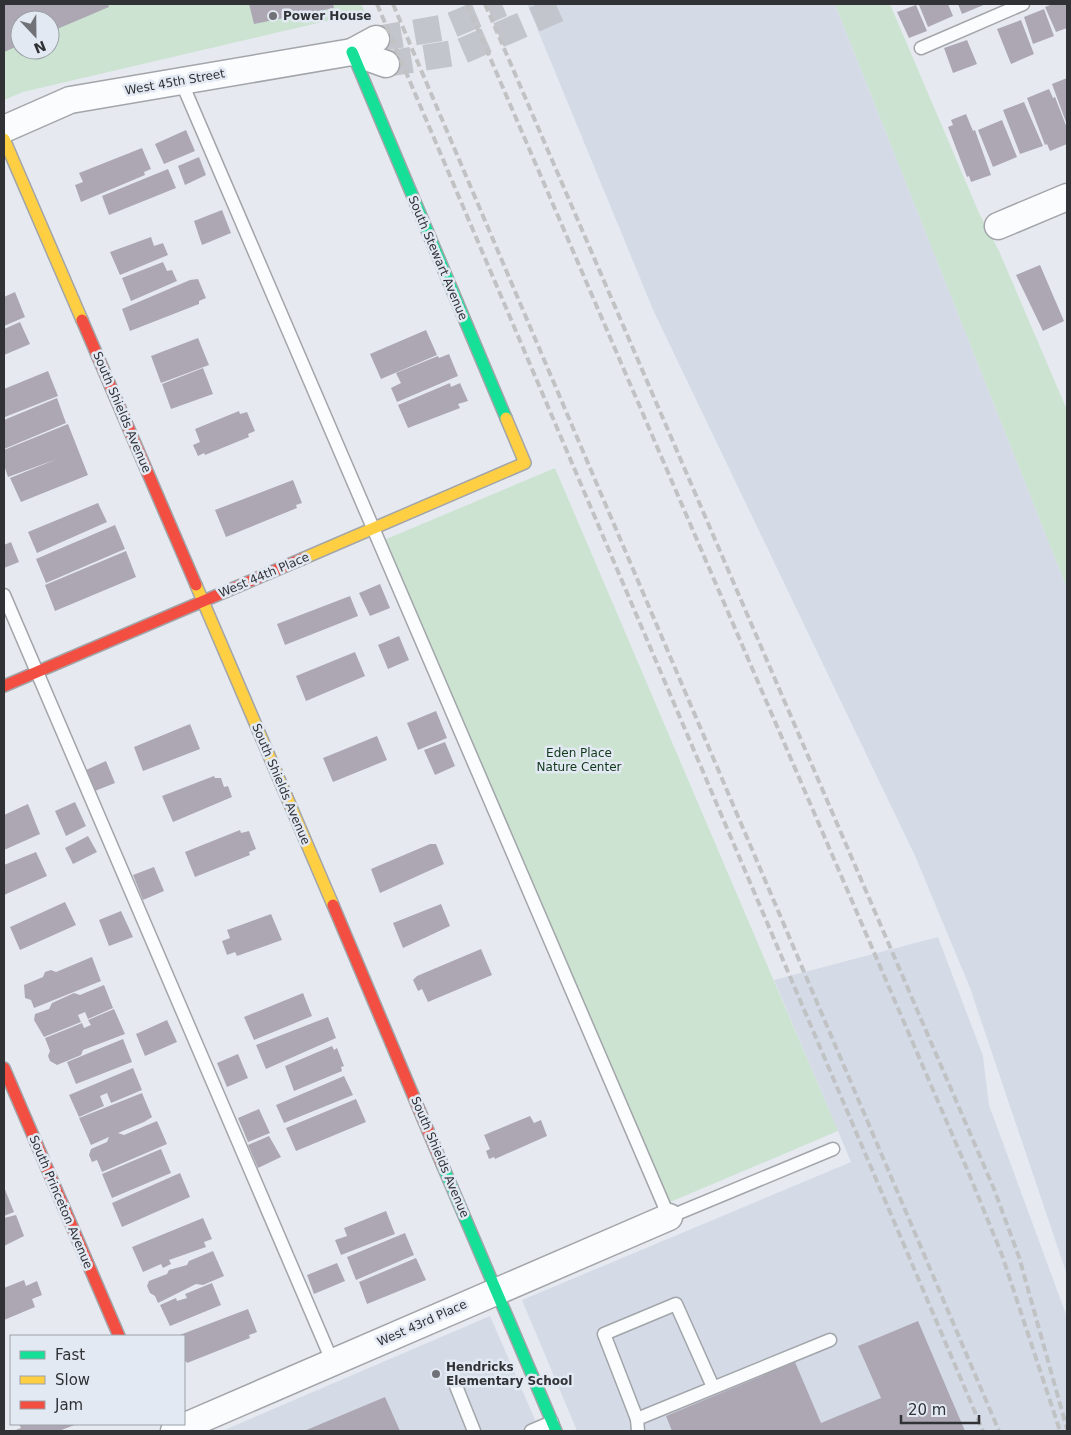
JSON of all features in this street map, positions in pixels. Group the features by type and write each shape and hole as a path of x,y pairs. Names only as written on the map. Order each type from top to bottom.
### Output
{"street":[{"name":"West 45th Street","path":"4,129 70,100 352,52 376,40"},
{"name":"West 45th Street","path":"352,52 386,64"},
{"name":"South Stewart Avenue","path":"352,52 525,463"},
{"name":"South Shields Avenue","path":"4,138 554,1427"},
{"path":"998,226 1067,197"},
{"name":"West 44th Place","path":"4,686 525,463"},
{"name":"South Princeton Avenue","path":"4,1068 119,1335"},
{"name":"West 43rd Place","path":"174,1431 497,1290 670,1217"}],"lane":[{"path":"921,48 1023,4"},
{"path":"180,81 670,1217 833,1149"},
{"path":"4,595 333,1363"},
{"path":"713,1387 676,1304 604,1334 638,1425 713,1387 830,1340"},
{"path":"456,1386 474,1431"},
{"path":"531,1431 554,1427"}],"shaded area":[{"path":"527,4 835,4 1067,588 1067,1275 970,988 916,858 654,312"},
{"path":"938,937 983,1056 989,1105 1067,1317 1067,1431 577,1431 522,1300 851,1162 774,980"},
{"name":"Hendricks Elementary School","path":"490,1316 540,1431 222,1431"}],"green space":[{"path":"4,4 361,4 365,12 23,92 4,100"},
{"path":"835,4 890,4 979,213 999,251 1067,410 1067,588"},
{"name":"Eden Place Nature Center","path":"555,468 838,1131 668,1203 384,540"}],"building":[{"path":"4,4 108,4 109,7 60,28 60,10 10,10 10,49 4,52"},
{"name":"Power House","path":"249,4 333,4 334,8 254,24"},
{"path":"948,4 953,16 928,27 919,5"},
{"path":"958,4 986,4 962,14"},
{"path":"1053,4 1067,4 1067,28 1056,32 1045,7"},
{"path":"916,5 927,31 909,38 897,12"},
{"path":"1044,9 1054,36 1033,44 1024,17"},
{"path":"1021,20 1034,54 1011,64 997,29"},
{"path":"967,40 977,64 953,73 944,48"},
{"path":"1067,78 1067,125 1052,84"},
{"path":"1049,89 1053,98 1055,97 1067,128 1067,144 1050,151 1047,144 1045,145 1027,98"},
{"path":"1024,102 1043,146 1020,154 1003,110"},
{"path":"966,114 973,131 975,130 991,175 971,182 969,176 967,177 948,127 953,125 951,120"},
{"path":"1002,120 1017,157 993,167 978,130"},
{"path":"186,130 195,151 164,164 155,144"},
{"path":"142,148 151,169 144,172 145,175 81,202 75,185 83,182 79,173"},
{"path":"199,157 206,175 185,185 178,166"},
{"path":"168,169 176,188 109,215 102,196"},
{"path":"222,210 231,233 202,245 194,221"},
{"path":"151,237 154,246 163,243 168,255 120,275 110,252"},
{"path":"163,262 167,271 172,270 177,281 131,301 122,278"},
{"path":"1040,265 1064,321 1043,331 1016,275"},
{"path":"198,279 206,298 199,301 199,304 130,331 122,309 190,280"},
{"path":"15,292 25,317 4,326 4,297"},
{"path":"20,322 30,344 4,355 4,329"},
{"path":"426,330 437,355 381,379 370,354"},
{"path":"198,338 209,365 161,383 151,356"},
{"path":"449,354 458,376 397,402 391,388 401,383 396,373 438,356 439,358"},
{"path":"203,368 213,394 171,409 162,384"},
{"path":"48,371 58,396 5,417 4,389"},
{"path":"450,383 451,387 460,383 468,401 458,404 460,408 408,428 398,405"},
{"path":"57,398 66,423 4,449 4,420"},
{"path":"239,411 240,414 247,412 255,431 248,434 249,437 205,455 204,453 198,456 193,445 200,442 195,429"},
{"path":"68,424 88,475 21,502 10,478 57,459 8,477 4,465 4,450"},
{"path":"293,480 302,503 296,505 297,508 226,537 215,510"},
{"path":"98,503 107,522 37,553 28,532"},
{"path":"115,525 125,549 46,583 36,559"},
{"path":"11,542 19,562 4,568 4,545"},
{"path":"126,551 136,577 55,611 45,585"},
{"path":"380,584 390,608 370,616 359,593"},
{"path":"350,596 358,616 285,645 277,624"},
{"path":"399,636 409,660 388,669 378,645"},
{"path":"355,652 365,676 306,701 296,676"},
{"path":"436,711 447,738 418,750 407,723"},
{"path":"190,724 200,749 143,771 134,747"},
{"path":"377,736 387,760 333,782 323,758"},
{"path":"445,742 455,766 435,775 424,750"},
{"path":"106,761 115,783 95,791 86,770"},
{"path":"214,776 215,778 221,778 224,787 228,786 232,797 173,822 162,796"},
{"path":"75,802 86,826 66,836 55,811"},
{"path":"28,804 40,834 4,850 4,815"},
{"path":"240,830 241,833 249,831 256,849 249,852 250,855 195,877 185,852"},
{"path":"88,836 97,852 73,864 65,848"},
{"path":"430,844 436,844 444,864 380,893 371,869"},
{"path":"36,852 47,876 4,895 4,865"},
{"path":"154,867 164,891 143,900 133,875"},
{"path":"65,902 76,925 20,950 10,927"},
{"path":"441,904 450,926 403,948 393,923"},
{"path":"121,911 133,937 109,946 99,920"},
{"path":"271,914 282,940 237,956 235,952 227,955 222,941 230,938 227,930"},
{"path":"481,949 492,975 428,1002 422,989 418,991 413,980 417,976"},
{"path":"92,957 101,981 34,1008 31,1000 25,998 24,985 43,977 45,972 51,970 56,972"},
{"path":"104,985 113,1008 88,1019 85,1012 78,1015 81,1022 44,1037 34,1020 35,1014 49,1009 52,1003 74,993 80,995"},
{"path":"303,993 312,1016 254,1040 244,1017"},
{"path":"114,1009 125,1034 83,1050 81,1055 57,1065 50,1061 48,1056 50,1051 45,1038 82,1023 84,1028 91,1025 88,1020"},
{"path":"328,1017 336,1038 266,1069 256,1045"},
{"path":"167,1020 177,1042 145,1056 136,1034"},
{"path":"123,1039 132,1062 76,1084 67,1062"},
{"path":"332,1046 334,1050 337,1048 344,1066 341,1067 342,1071 294,1091 285,1066"},
{"path":"238,1054 248,1078 227,1087 217,1063"},
{"path":"133,1068 142,1090 111,1103 107,1093 100,1096 104,1106 79,1117 69,1095"},
{"path":"344,1076 353,1095 284,1123 276,1105"},
{"path":"142,1093 152,1117 118,1133 124,1135 157,1121 167,1144 102,1172 97,1160 92,1162 89,1155 91,1149 107,1142 109,1137 91,1145 79,1118"},
{"path":"356,1099 366,1122 296,1151 286,1128"},
{"path":"259,1109 270,1133 248,1142 238,1118"},
{"path":"530,1116 534,1123 541,1120 547,1136 495,1159 494,1157 489,1159 486,1151 490,1149 484,1135"},
{"path":"269,1136 281,1157 258,1168 248,1145"},
{"path":"161,1149 171,1173 112,1198 102,1174"},
{"path":"180,1173 190,1197 122,1227 112,1203"},
{"path":"4,1187 14,1212 4,1216"},
{"path":"386,1211 395,1234 341,1255 335,1240 347,1236 344,1228"},
{"path":"16,1215 24,1236 4,1246 4,1218"},
{"path":"203,1218 212,1239 204,1242 206,1247 169,1260 171,1264 163,1268 161,1264 143,1272 132,1247"},
{"path":"405,1233 414,1255 356,1280 347,1257"},
{"path":"213,1251 224,1276 203,1285 196,1284 158,1303 155,1296 150,1293 147,1286 149,1281 167,1274 169,1270 187,1265 189,1261"},
{"path":"416,1258 426,1280 367,1304 359,1282"},
{"path":"337,1263 345,1281 314,1294 307,1275"},
{"path":"24,1280 26,1286 37,1281 42,1295 32,1299 35,1307 4,1320 4,1288"},
{"path":"212,1283 221,1305 170,1326 160,1305 176,1298 177,1301 187,1298 185,1294"},
{"path":"248,1309 257,1332 249,1335 250,1338 187,1363 185,1362 185,1335 180,1335"},
{"path":"918,1321 965,1431 672,1431 666,1416 795,1362 821,1423 881,1398 858,1346"},
{"path":"385,1397 400,1431 304,1431"},
{"path":"20,1425 74,1425 59,1431 13,1431 21,1428"}],"tunnel":[{"path":"376,39 447,27 502,4"},
{"path":"386,64 460,52 570,4"}],"railway":[{"path":"377,4 983,1431"},
{"path":"393,4 999,1431"},
{"path":"467,4 967,1169 1002,1255 1060,1431"},
{"path":"485,4 994,1189 1019,1257 1067,1429"}],"traffic: fast":[{"path":"352,52 506,418"},
{"path":"442,1164 556,1431"}],"traffic: slow":[{"path":"4,139 82,320"},
{"path":"302,559 525,463 506,418"},
{"path":"196,585 333,905"}],"traffic: jam":[{"path":"82,320 196,585"},
{"path":"4,686 302,559"},
{"path":"333,905 442,1164"},
{"path":"4,1068 119,1335"}],"place":[{"name":"Power House","path":"273,16"},
{"name":"Hendricks Elementary School","path":"436,1374"}]}
